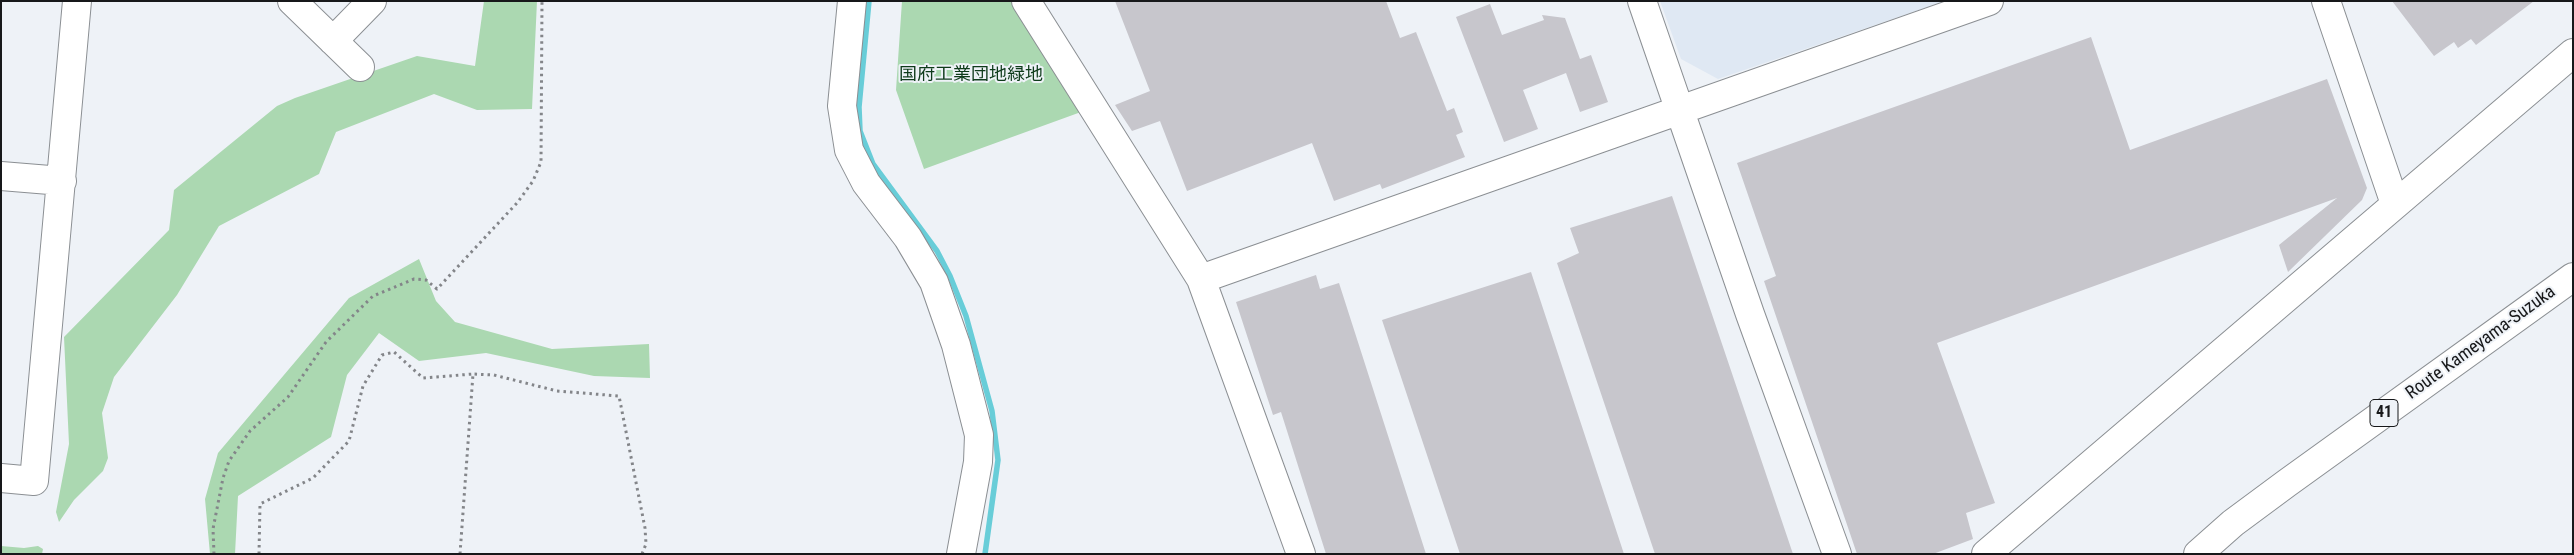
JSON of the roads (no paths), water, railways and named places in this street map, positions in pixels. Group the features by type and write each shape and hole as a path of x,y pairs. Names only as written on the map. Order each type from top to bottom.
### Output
{"street":[{"path":"1,478 34,481 77,1"},
{"path":"293,1 360,68"},
{"path":"333,41 372,1"},
{"path":"852,1 842,106 849,150 866,183 908,238 934,282 956,345 979,435 978,462 961,554"},
{"path":"1026,1 1201,279 1301,554"},
{"path":"1642,1 1750,314 1837,554"},
{"path":"1201,279 1989,1"},
{"path":"2326,1 2395,204"},
{"path":"1986,554 2573,53"},
{"path":"1,176 62,182"},
{"name":"Route Kameyama-Suzuka","path":"2198,554 2233,524 2287,483 2573,277"}],"waterway":[{"path":"869,1 859,107 860,131 873,164 937,251 950,276 966,316 992,411 998,460 985,554"}],"park label":[{"name":"国府工業団地緑地","path":"971,75"}]}
